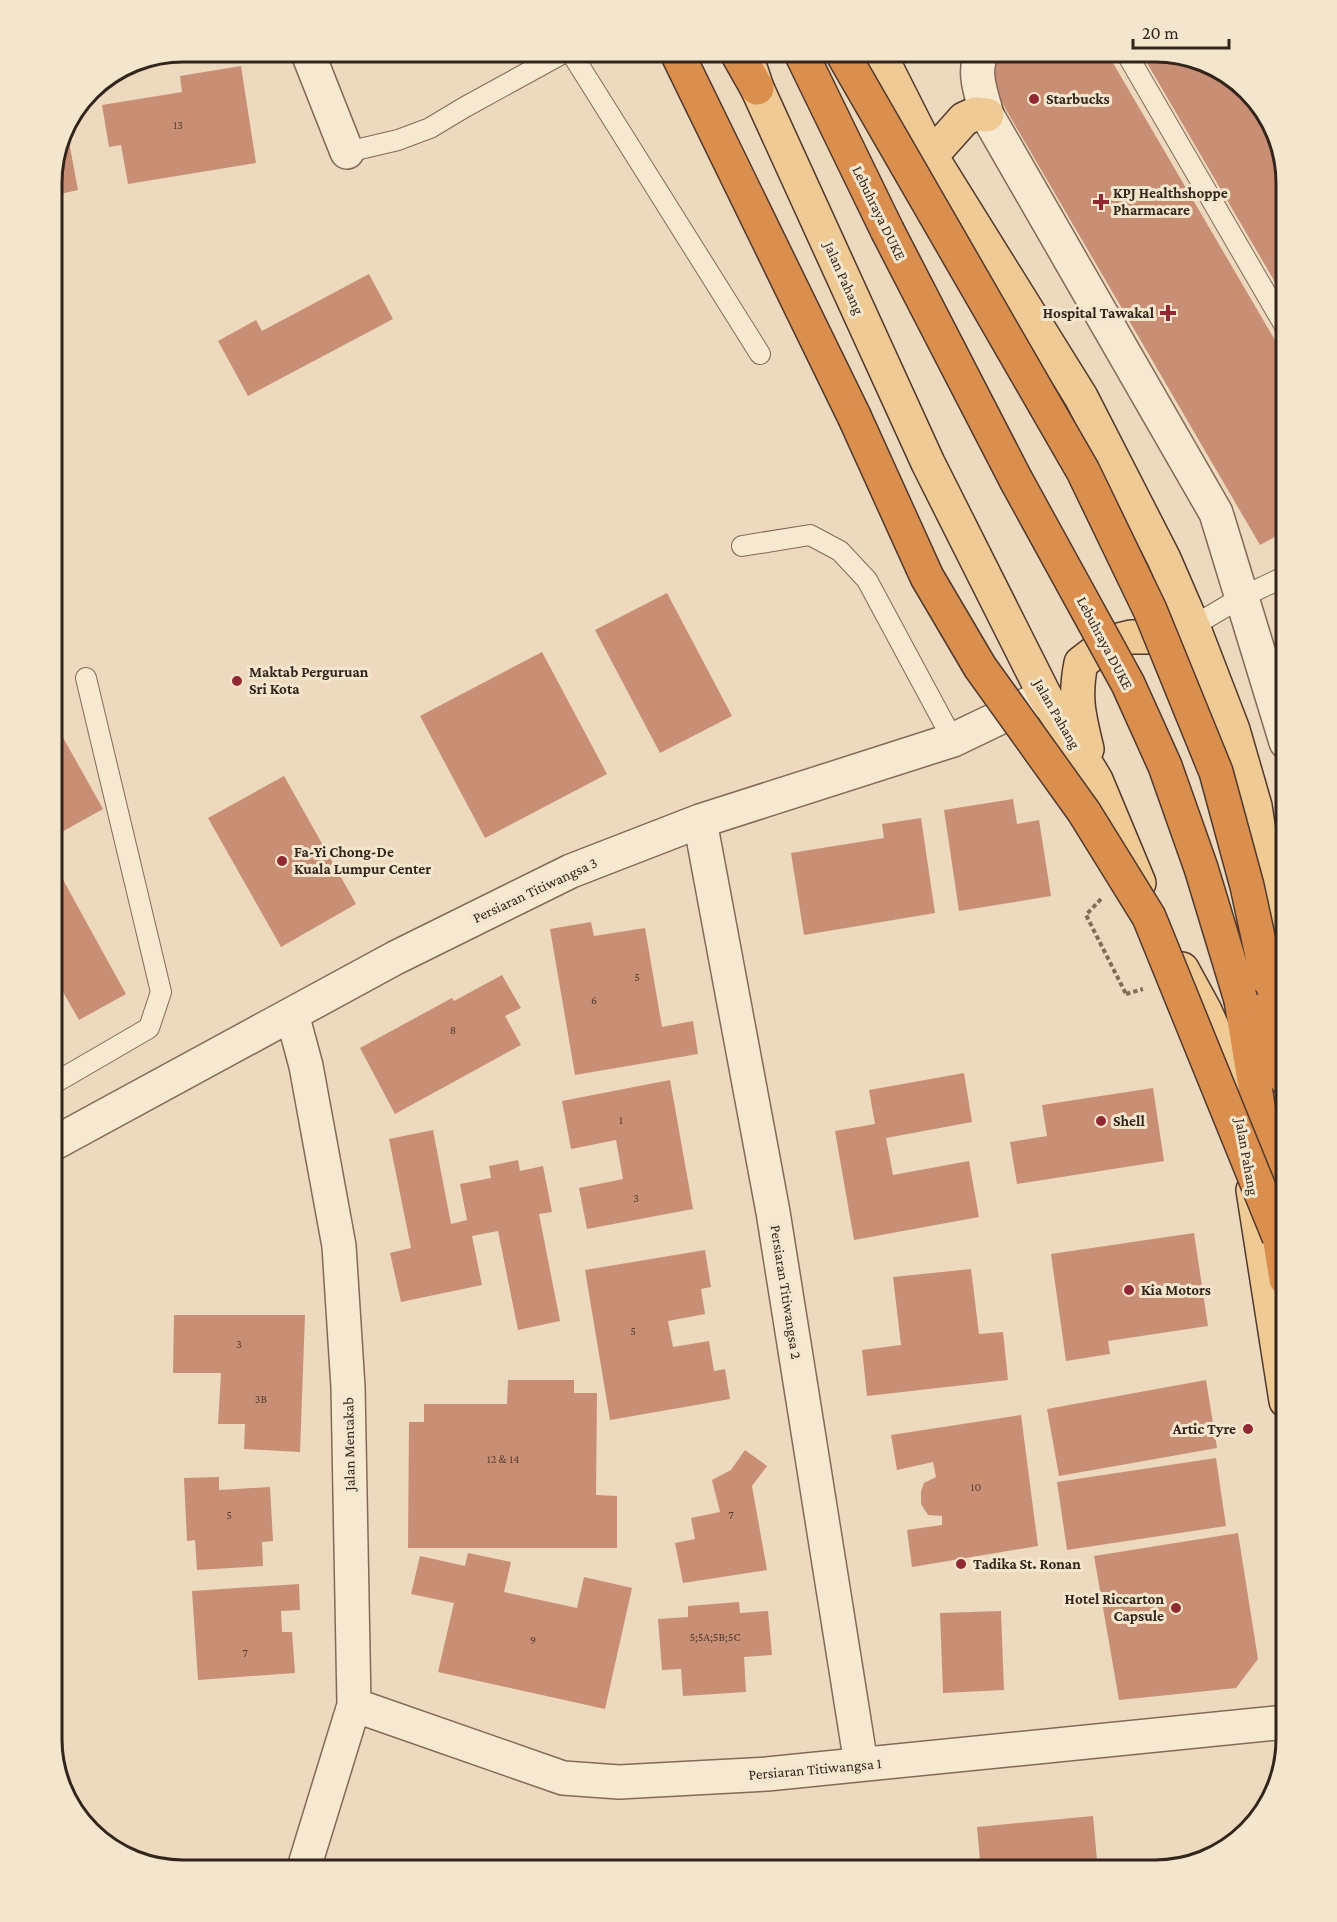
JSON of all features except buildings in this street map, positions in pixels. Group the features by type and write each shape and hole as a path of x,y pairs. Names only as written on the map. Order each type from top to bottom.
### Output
{"highway":[{"path":"681,62 854,416 927,577 980,667 1084,812 1149,917 1276,1230"},
{"path":"743,62 758,88"},
{"name":"Lebuhraya DUKE","path":"805,62 887,230 1016,480 1128,684 1165,766 1201,868 1240,1000 1276,1219"},
{"path":"848,62 1083,471 1150,610 1216,772 1252,909 1276,1023"}],"main road":[{"name":"Jalan Pahang","path":"749,62 758,88 928,463 1045,696 1096,780 1168,944 1205,1011 1229,1064 1253,1189 1276,1337"},
{"path":"884,62 931,156 1081,397 1164,559 1193,626 1233,730 1255,806 1276,901"},
{"path":"931,156 964,119 975,114 987,115"},
{"path":"1096,780 1079,718 1076,687 1081,663 1107,643 1131,637 1157,637 1178,651 1193,669 1233,730"}],"street":[{"path":"311,62 347,152"},
{"path":"979,62 977,77 987,115 1216,513 1276,709"},
{"name":"Persiaran Titiwangsa 3","path":"62,1139 395,958 571,871 700,821 954,740 1045,696"},
{"name":"Persiaran Titiwangsa 2","path":"700,821 773,1212 861,1764"},
{"name":"Jalan Mentakab","path":"292,1014 306,1066 339,1246 348,1387 354,1705 306,1860"},
{"name":"Persiaran Titiwangsa 1","path":"354,1705 563,1778 619,1782 718,1778 1276,1723"}],"lane":[{"path":"347,152 398,140 430,128 549,62"},
{"path":"576,62 760,354"},
{"path":"1131,62 1276,311"},
{"path":"742,546 810,534 840,551 867,580 954,740"},
{"path":"1193,626 1242,597 1276,581"},
{"path":"62,1079 149,1028 161,992 86,678"}],"path":[{"path":"1126,994 1086,915 1132,865"}],"place":[{"name":"Starbucks","path":"1034,99"},
{"name":"KPJ Healthshoppe Pharmacare","path":"1101,202"},
{"name":"Hospital Tawakal","path":"1168,313"},
{"name":"Maktab Perguruan Sri Kota","path":"237,681"},
{"name":"Fa-Yi Chong-De Kuala Lumpur Center","path":"282,861"},
{"name":"Shell","path":"1101,1121"},
{"name":"Kia Motors","path":"1129,1290"},
{"name":"Artic Tyre","path":"1248,1429"},
{"name":"Tadika St. Ronan","path":"961,1564"},
{"name":"Hotel Riccarton Capsule","path":"1176,1608"}]}
